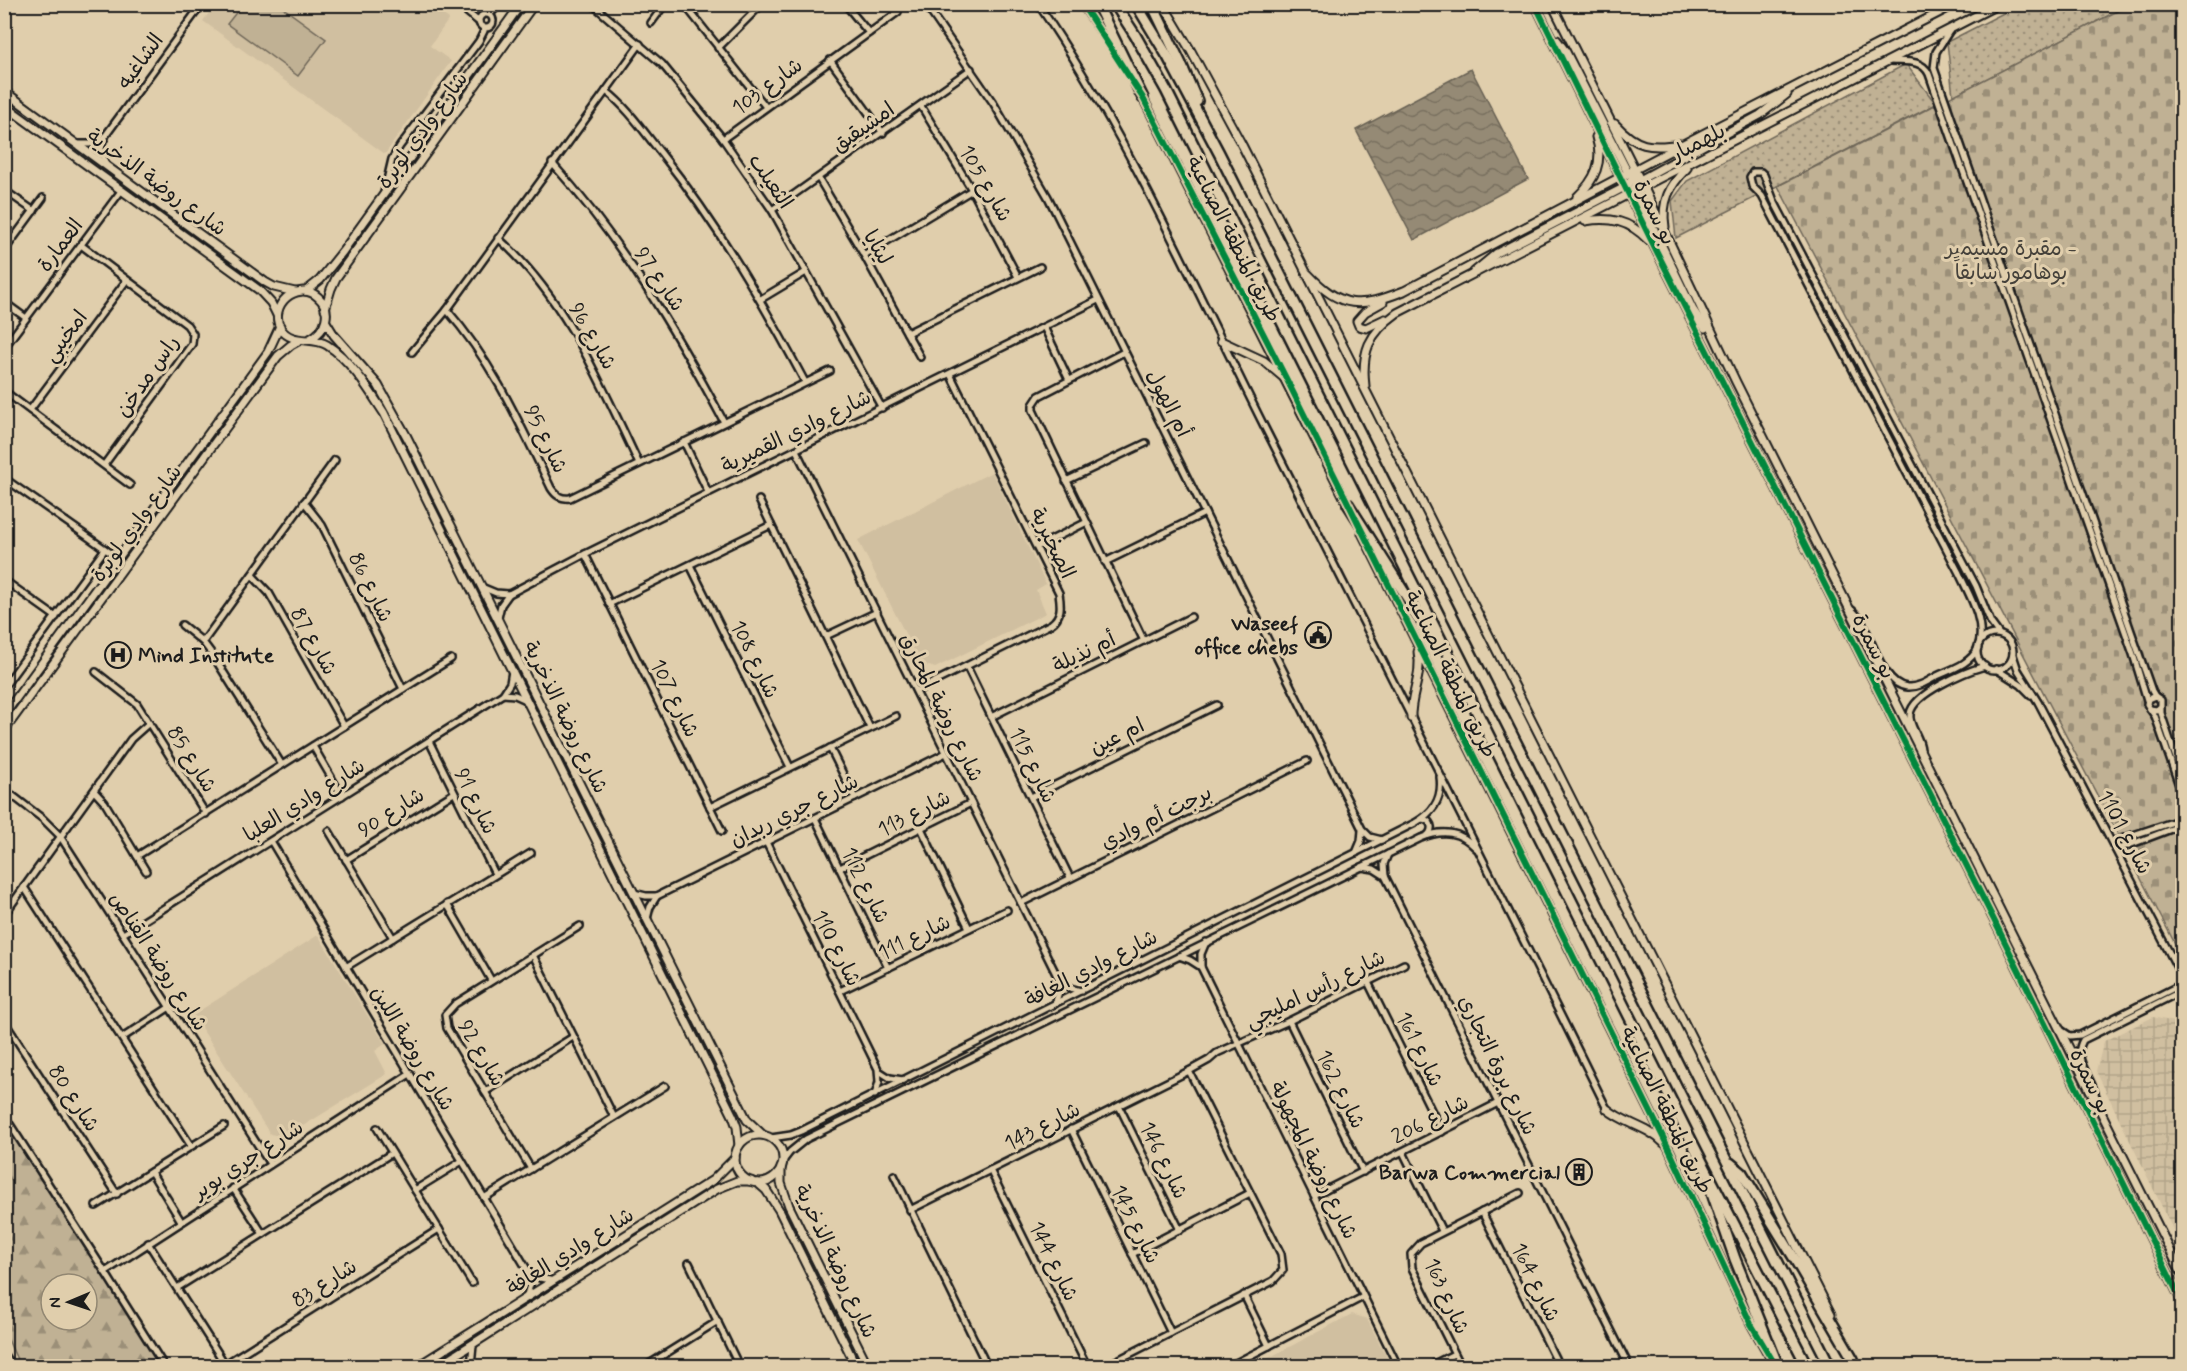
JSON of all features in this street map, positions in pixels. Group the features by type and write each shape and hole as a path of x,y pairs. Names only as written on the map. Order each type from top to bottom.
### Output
{"highway":[{"path":"1097,4 1143,98"},
{"name":"طريق المنطقة الصناعية","path":"1115,4 1166,90 1698,1154 1807,1366"},
{"name":"طريق المنطقة الصناعية","path":"1136,4 1168,57 1219,153 1830,1366"},
{"path":"1152,4 1181,64 1219,153"},
{"path":"1348,504 1420,620 1456,670"},
{"path":"1698,1154 1735,1259 1777,1366"},
{"path":"1726,1159 1742,1173 1855,1363"}],"street":[{"name":"الشاغيه","path":"105,138 201,4"},
{"path":"457,4 481,25 488,28 493,24 494,19 490,14"},
{"path":"463,4 472,12 482,15 490,14 500,4"},
{"name":"شارع وادي لوبرة","path":"306,291 327,271 383,197 521,4"},
{"name":"شارع وادي لوبرة","path":"326,309 330,289 336,278 534,4"},
{"name":"الثعيلب","path":"592,4 662,64 723,139 772,210 882,408"},
{"path":"651,22 665,4"},
{"path":"684,4 766,107"},
{"path":"718,48 762,4"},
{"path":"845,4 869,33"},
{"name":"أم الهول","path":"925,4 971,69 1015,138 1048,197 1362,829"},
{"path":"1038,4 1112,122 1135,165 1221,341 1481,852 1607,1109 1619,1118 1646,1129 1668,1147"},
{"name":"طريق المنطقة الصناعية","path":"1082,4 1143,98 1287,380 1668,1147 1751,1324 1777,1366"},
{"path":"1163,4 1227,116 1855,1363"},
{"name":"بو سمرة","path":"1535,4 1620,178 1644,188 1719,349 2182,1274"},
{"name":"بو سمرة","path":"1552,4 1608,116 1656,250 1994,920 2182,1302"},
{"name":"بلهمبار","path":"1366,394 1364,371 1368,346 1376,331 1397,314 1576,223 1685,143 1956,4"},
{"name":"بلهمبار","path":"1644,188 1999,4"},
{"name":"شارع 103","path":"723,139 898,12"},
{"path":"383,197 392,159 479,41 484,31 481,25 482,15"},
{"path":"1545,23 1566,52 1694,310 1719,349"},
{"path":"1950,30 1936,52 1934,68 2152,691 2161,700 2161,713 2182,776"},
{"path":"412,352 447,310 640,44"},
{"name":"شارع 103","path":"830,60 883,133"},
{"path":"1891,61 1918,63 1926,68 1929,74 2133,654 2150,709 2155,716 2182,794"},
{"name":"امشيقيق","path":"772,210 819,179 971,69"},
{"path":"1463,281 1497,253 1760,115 1801,83"},
{"name":"شارع روضة الذخرية","path":"4,91 265,282 274,287 295,292"},
{"path":"606,91 627,110 716,228 761,299 805,382"},
{"name":"شارع روضة الذخرية","path":"4,105 259,290 272,303 278,315"},
{"name":"شارع 105","path":"921,106 972,190 1018,278"},
{"path":"1608,116 1624,133 1640,144 1657,147 1685,143"},
{"path":"1571,202 1587,186 1599,163 1598,145 1590,118"},
{"path":"77,144 90,144 105,138"},
{"path":"105,138 101,150 106,165"},
{"path":"1667,236 1663,213 1666,196 1674,182 1692,163"},
{"name":"شارع 97","path":"552,164 588,206 652,296 678,337 724,422"},
{"path":"1922,754 1921,743 1910,720 1910,713 1915,704 1926,693 1969,671 1985,666 1996,669 2007,665 2013,655 2011,643 1990,623 1976,586 1774,201 1764,176 1761,172 1753,172 1750,177 1752,186 1762,196 1805,276 1959,573 1979,620 1982,635 1978,656 1985,666"},
{"path":"1397,314 1366,328 1359,326 1357,321 1365,312 1620,178"},
{"name":"ليثايا","path":"819,179 920,357"},
{"path":"4,190 34,211"},
{"path":"864,255 972,190"},
{"name":"العمارة","path":"4,348 121,191"},
{"path":"4,251 43,198"},
{"path":"1576,223 1608,219 1622,221 1641,233 1656,250"},
{"name":"شارع 96","path":"498,238 534,275 558,307 597,375 639,464"},
{"name":"راس مدخن","path":"81,245 187,325 194,339 104,465"},
{"path":"907,333 1040,267"},
{"path":"1303,269 1329,294 1346,302 1372,303 1404,291"},
{"path":"761,299 806,272"},
{"name":"امخيبي","path":"30,410 126,281"},
{"path":"306,291 318,297 326,309 326,322 320,332 310,339 300,340 288,336 280,326 278,309 284,298 295,292 306,291"},
{"name":"شارع وادي القميرية","path":"509,594 708,492 1098,300"},
{"path":"4,302 26,318"},
{"name":"شارع 95","path":"447,310 495,374 555,494 560,498 570,498 830,370"},
{"name":"شارع روضة الذخرية","path":"326,322 334,335 378,385 392,409 484,588 747,1120 763,1135"},
{"name":"شارع وادي لوبرة","path":"4,715 268,352 280,326"},
{"path":"1044,327 1069,380"},
{"name":"شارع روضة الذخرية","path":"310,339 328,345 342,358 371,393 384,413 733,1116 739,1146"},
{"name":"شارع وادي لوبرة","path":"4,730 278,356 300,340"},
{"path":"1221,341 1264,361 1287,380"},
{"path":"1125,352 1039,396 1033,405 1034,415 1144,641"},
{"name":"الصخبرية","path":"916,691 1051,624 1059,616 1061,609 1059,593 950,374"},
{"path":"4,391 130,485"},
{"path":"684,442 708,492"},
{"path":"1066,482 1146,443"},
{"name":"شارع روضة المحارق","path":"796,450 1059,980"},
{"path":"203,642 334,460"},
{"path":"4,478 118,558"},
{"path":"759,500 870,728"},
{"name":"شارع 86","path":"304,502 322,525 403,689"},
{"path":"1105,562 1205,513"},
{"path":"1036,547 1085,523"},
{"path":"609,604 771,525"},
{"name":"شارع وادي لوبرة","path":"4,687 105,549"},
{"name":"شارع 107","path":"585,554 722,831"},
{"name":"شارع 108","path":"690,565 790,767"},
{"name":"شارع 87","path":"252,575 269,593 344,726"},
{"path":"4,580 56,617"},
{"path":"484,588 496,593 509,594"},
{"path":"498,618 501,605 509,594"},
{"path":"1849,607 1861,620 1887,674 1899,685 1907,687 1917,686 1963,664 1974,656 1987,636 1999,634"},
{"path":"826,636 876,612"},
{"name":"أم نذيلة","path":"991,717 1191,617"},
{"path":"182,625 203,642 282,765"},
{"path":"1411,718 1412,697 1420,671 1415,640"},
{"name":"شارع 1101","path":"2013,655 2018,670 2038,702 2182,977"},
{"path":"137,856 451,659"},
{"name":"شارع 115","path":"967,667 1070,878"},
{"path":"512,669 510,683 503,694 515,695 526,700"},
{"name":"شارع 1101","path":"1996,669 2021,685 2038,702"},
{"name":"شارع 85","path":"96,672 137,704 206,814"},
{"name":"شارع وادي العلبا","path":"123,934 503,694"},
{"path":"2147,700 2156,696"},
{"name":"ام عين","path":"1031,797 1217,705"},
{"path":"2150,709 2157,710 2160,706"},
{"path":"710,807 896,716"},
{"name":"شارع 85","path":"60,836 131,739 149,723"},
{"name":"شارع 91","path":"429,741 495,874"},
{"path":"313,746 342,796"},
{"path":"830,748 855,798"},
{"name":"شارع جري ربدان","path":"657,896 946,753"},
{"name":"برجت أم وادي","path":"1021,903 1307,761"},
{"name":"شارع وادي الغافة","path":"771,1138 801,1131 1422,819 1430,813 1439,799 1441,786 1439,773"},
{"name":"شارع روضة القناص","path":"4,789 43,819 60,836 270,1164"},
{"path":"94,791 105,803 146,871"},
{"name":"شارع 90","path":"346,860 454,793"},
{"name":"شارع 113","path":"840,868 971,803"},
{"path":"2112,842 2179,820 2182,816"},
{"name":"شارع 112","path":"815,818 888,968"},
{"path":"1422,819 1429,821 1431,825 1431,832 1428,835"},
{"path":"2116,850 2182,825"},
{"name":"شارع 111","path":"921,828 969,928"},
{"path":"1362,829 1370,837 1382,840"},
{"path":"1356,853 1361,842 1362,829"},
{"name":"شارع 90","path":"328,831 393,938"},
{"name":"شارع وادي الغافة","path":"782,1164 790,1152 806,1139 1428,835 1449,832 1462,835 1481,852"},
{"path":"4,915 60,836"},
{"name":"شارع روضة اللبن","path":"271,841 528,1271"},
{"name":"شارع 110","path":"766,842 878,1069"},
{"path":"346,967 531,853"},
{"path":"1385,876 1384,864 1389,853"},
{"path":"1361,867 1374,869 1385,876"},
{"name":"شارع بروة التجاري","path":"1385,876 1629,1366"},
{"path":"24,887 191,1146"},
{"path":"634,892 646,896 657,896"},
{"path":"647,920 650,907 657,896"},
{"path":"447,904 491,980"},
{"name":"شارع 111","path":"840,991 1007,910"},
{"name":"شارع 92","path":"531,1168 447,1028 445,1015 454,1004 580,926"},
{"path":"1201,968 1201,954 1206,942"},
{"path":"533,955 614,1117"},
{"path":"1177,956 1190,960 1201,968"},
{"name":"شارع رأس امليجي","path":"1239,1044 1404,964"},
{"name":"شارع روضة المجهولة","path":"1201,968 1398,1366"},
{"path":"1059,980 1070,988 1083,991"},
{"path":"1055,1005 1059,993 1059,980"},
{"name":"شارع 161","path":"1368,982 1442,1131"},
{"path":"2060,1029 2070,1036 2080,1035 2182,984"},
{"path":"2097,1106 2096,1090 2078,1052 2083,1040 2182,991"},
{"path":"122,1038 170,1007"},
{"name":"شارع 80","path":"4,1021 117,1194"},
{"name":"شارع 162","path":"1289,1021 1363,1172"},
{"path":"486,1092 573,1037"},
{"name":"شارع 143","path":"910,1210 1189,1071 1217,1053 1239,1044"},
{"path":"878,1069 890,1078 904,1080"},
{"path":"874,1095 879,1082 878,1069"},
{"path":"1106,1366 1280,1276 1283,1263 1281,1254 1189,1071"},
{"name":"شارع جري بوير","path":"105,1272 410,1074"},
{"path":"484,1198 665,1086"},
{"name":"شارع 206","path":"1314,1196 1498,1103"},
{"name":"شارع 146","path":"1119,1106 1180,1230"},
{"path":"4,1115 164,1366"},
{"path":"96,1206 224,1126"},
{"path":"377,1128 472,1283"},
{"name":"شارع 145","path":"1071,1130 1171,1333"},
{"path":"763,1135 771,1138 780,1148 782,1164 772,1179 754,1182 739,1172 735,1158 739,1146 749,1137 763,1135"},
{"name":"شارع 163","path":"1403,1152 1442,1232"},
{"path":"177,1288 392,1153"},
{"name":"شارع وادي الغافة","path":"418,1366 713,1180 735,1158"},
{"path":"416,1190 462,1161"},
{"name":"شارع روضة الذخرية","path":"782,1164 781,1183 789,1206 868,1366"},
{"name":"شارع 144","path":"990,1170 1087,1366"},
{"path":"152,1172 181,1221"},
{"path":"894,1175 987,1366"},
{"name":"شارع وادي الغافة","path":"438,1366 717,1189 737,1181 754,1182"},
{"name":"شارع روضة الذخرية","path":"754,1182 766,1190 776,1205 856,1366"},
{"path":"233,1188 262,1234"},
{"path":"1132,1254 1250,1193"},
{"name":"شارع 163","path":"1461,1366 1411,1261 1415,1248 1520,1193"},
{"name":"شارع 164","path":"1482,1212 1559,1366"},
{"name":"شارع 83","path":"148,1243 224,1366 439,1229"},
{"path":"689,1263 739,1366"},
{"path":"528,1271 540,1278 554,1281"},
{"path":"526,1298 530,1285 528,1271"},
{"path":"1244,1295 1269,1346"},
{"path":"1230,1366 1363,1297"},
{"path":"646,1366 718,1321"},
{"path":"471,1366 473,1345"},
{"name":"شارع 163","path":"1430,1366 1454,1354"},
{"path":"4,1356 11,1366"},
{"path":"448,1360 465,1366"}],"shaded area":[{"path":"215,5 434,5 432,7 449,19 430,46 451,61 385,154 203,21"},
{"path":"992,472 1046,584 1036,590 1046,613 935,668 920,663 858,540"},
{"path":"318,935 385,1044 375,1051 387,1074 285,1137 270,1134 193,1015"},
{"path":"2153,1017 2182,1024 2182,1248 2096,1071 2104,1041"},
{"path":"1352,1314 1367,1319 1391,1366 1253,1366"}],"green space":[{"path":"242,5 279,5 326,39 298,76 227,24"},
{"path":"2019,5 2129,5 1953,96 1947,42"},
{"name":"مقبرة مسيمير - بوهامور سابقاً","path":"2129,5 2182,5 2182,957 1778,186"},
{"path":"1906,64 1936,104 1676,238 1672,201 1687,181"},
{"path":"4,1122 162,1366 20,1366 5,1333"}],"water":[{"path":"1471,69 1528,179 1414,240 1356,130"}],"cycle path":[{"path":"1082,4 1143,98 1287,380 1668,1147 1751,1324 1776,1366"},
{"path":"1535,4 1656,250 1994,920 2182,1302"}],"place":[{"name":"Waseef office chebs","path":"1318,635"},
{"name":"Mind Institute","path":"118,655"},
{"name":"Barwa Commercial","path":"1579,1172"}]}
